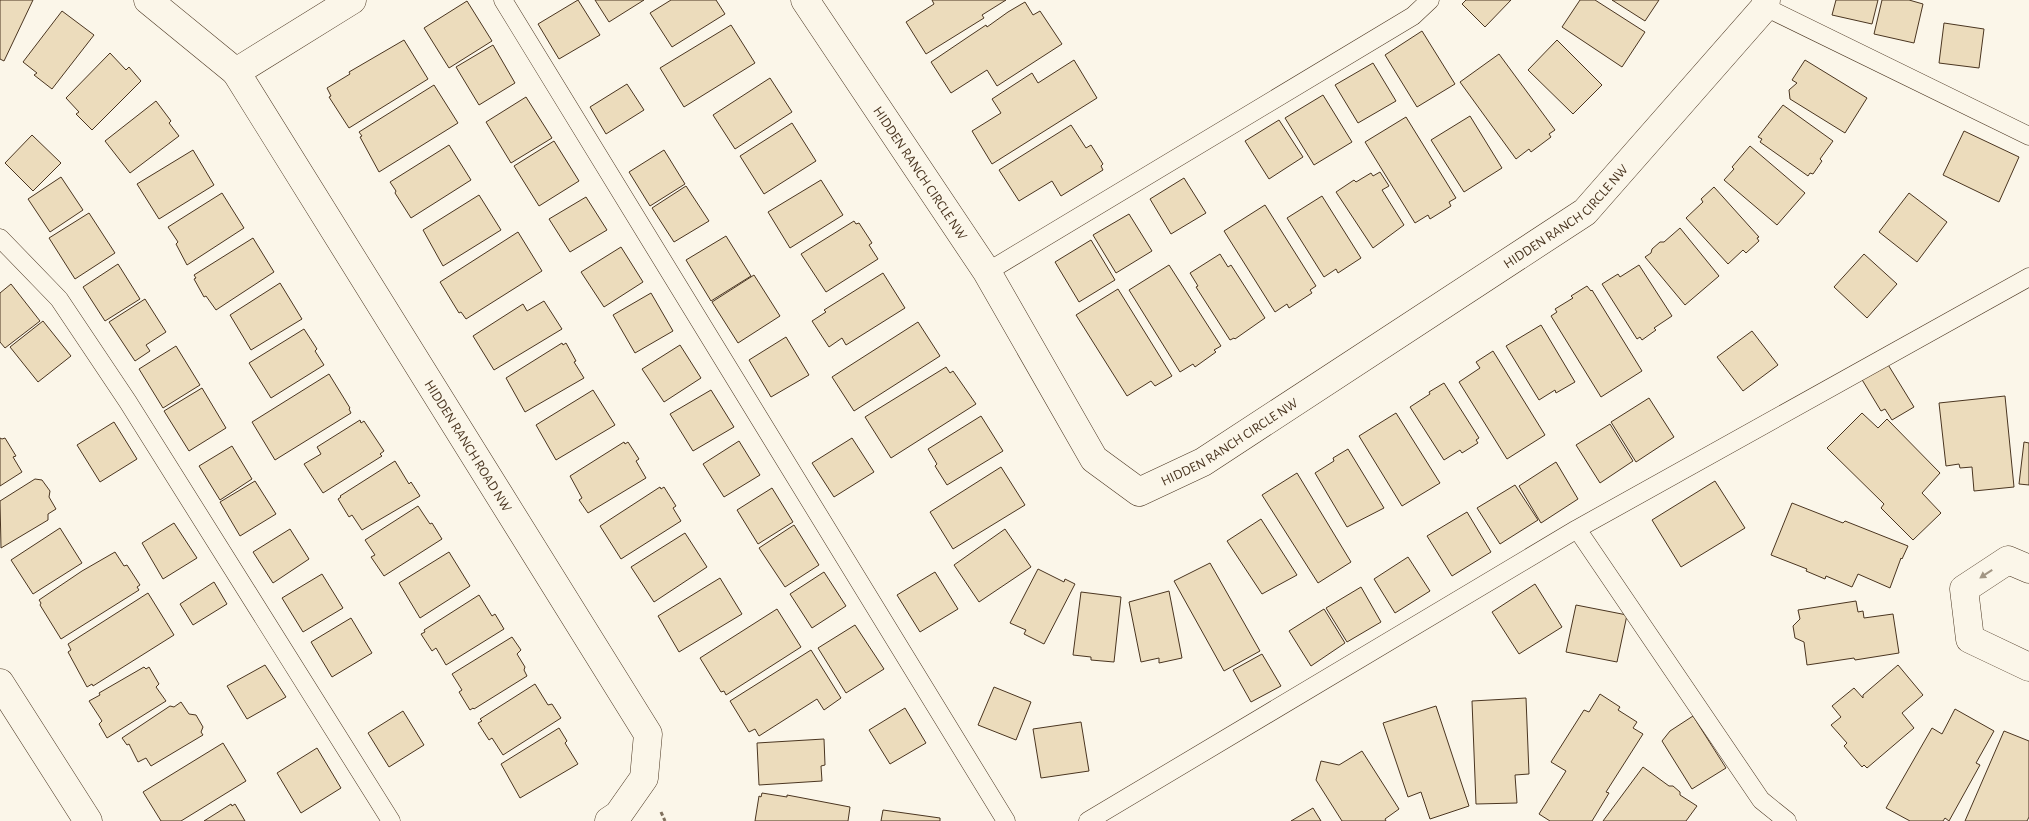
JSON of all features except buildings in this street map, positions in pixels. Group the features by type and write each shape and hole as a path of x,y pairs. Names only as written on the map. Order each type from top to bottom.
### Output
{"street":[{"name":"HIDDEN RANCH ROAD NW","path":"148,0 236,72 648,734 644,778 618,816 609,821"},
{"path":"236,72 352,0"},
{"name":"HIDDEN RANCH CIRCLE NW","path":"805,0 987,272 1094,459 1139,492 1204,462 1585,212 1766,3"},
{"path":"2029,569 2008,560 1964,589 1970,639 2029,667"},
{"path":"0,683 88,821"}],"lane":[{"path":"503,0 1006,821"},
{"path":"987,272 1413,16 1430,0"},
{"path":"1766,3 2029,136"},
{"path":"0,238 60,299 128,402 391,821"},
{"path":"1088,821 1576,529 2029,277"},
{"path":"1576,529 1761,800 1787,821"}]}
